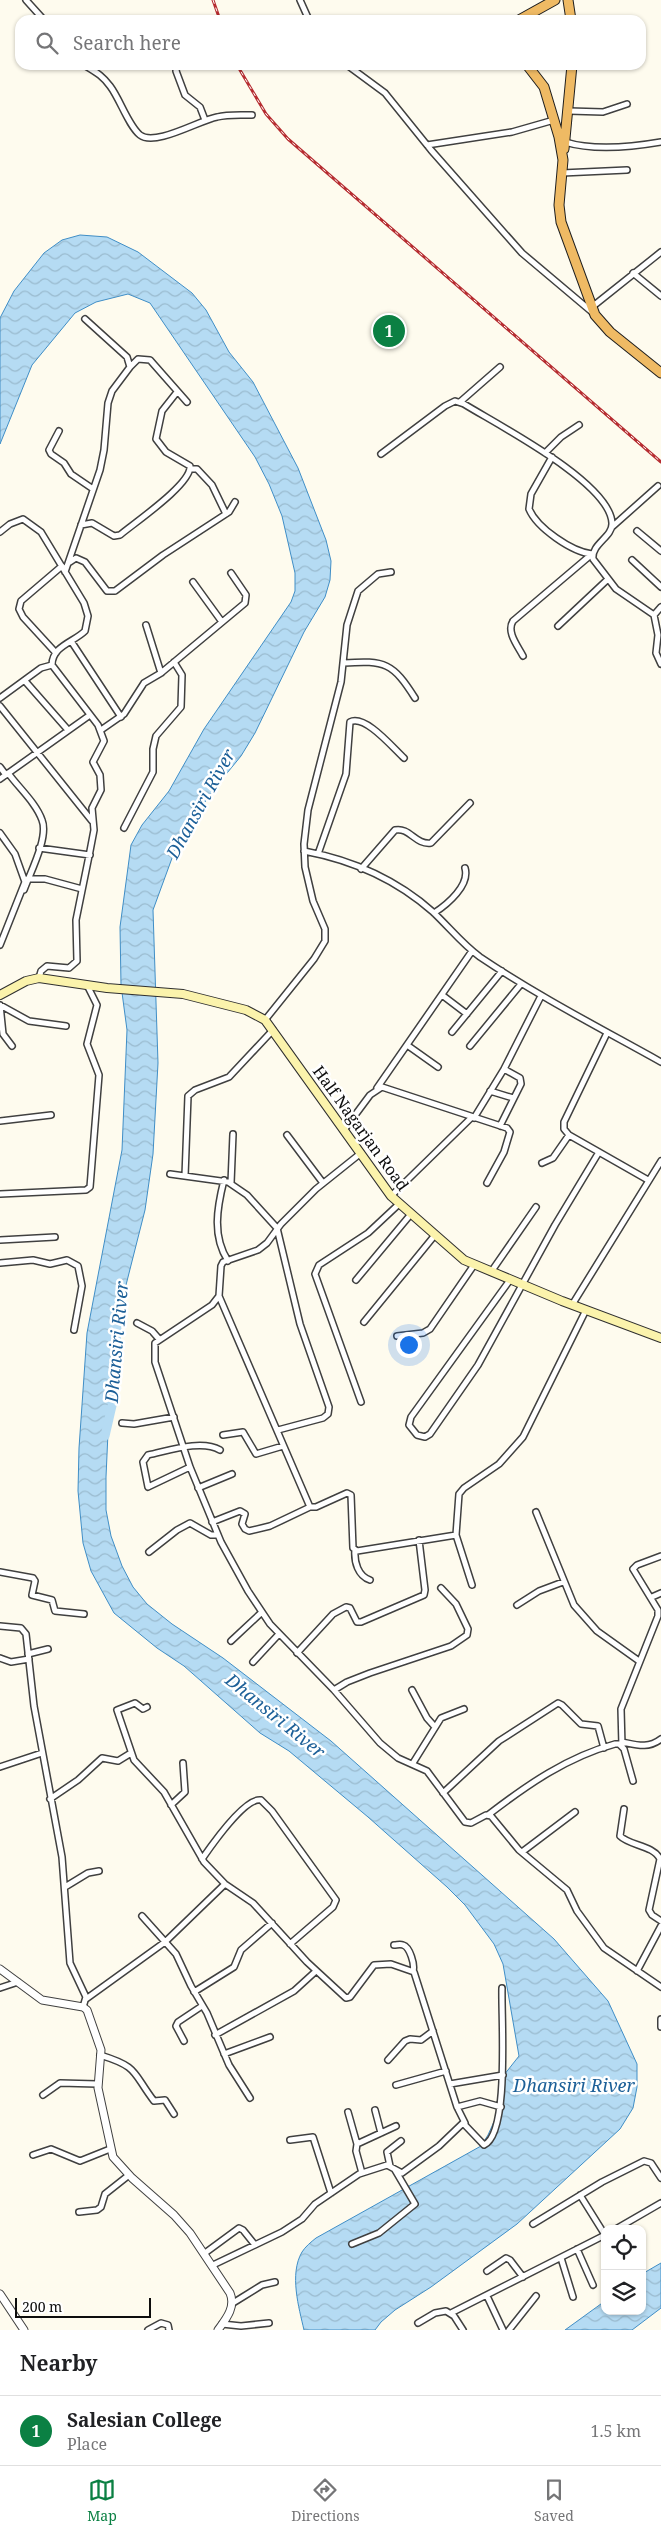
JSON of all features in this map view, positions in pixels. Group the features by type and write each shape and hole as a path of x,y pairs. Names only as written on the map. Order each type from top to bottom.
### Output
{"highway":[{"path":"528,15 555,0"},
{"path":"568,0 570,15"},
{"path":"530,70 544,87 563,160"},
{"path":"572,70 559,205 561,222 594,311 610,332 660,371"}],"main road":[{"name":"Half Nagarjan Road","path":"39,978 107,988 183,994 246,1010 265,1020 391,1196 434,1235 474,1265 572,1305 660,1336"},
{"path":"0,995 26,981 39,978"}],"street":[{"path":"26,0 40,15"},
{"path":"300,0 307,15"},
{"path":"96,70 107,82 121,108 143,137 159,138 205,120 221,116 252,115"},
{"path":"176,70 187,98 200,107 205,120"},
{"path":"355,70 385,93 427,145 522,253 594,311 633,274 661,252"},
{"path":"569,111 603,112 628,104"},
{"path":"427,145 512,132 554,120"},
{"path":"565,142 578,146 661,142"},
{"path":"562,173 627,170"},
{"path":"633,274 661,296"},
{"path":"85,319 127,357 130,367"},
{"path":"65,572 70,562 104,450 108,403 112,391 130,367 138,360 150,360 187,402"},
{"path":"460,402 500,367"},
{"path":"177,392 162,411 156,439 161,448 186,463 191,469"},
{"path":"381,454 445,406 455,401 460,402 552,457 574,473 592,490 606,508 611,519 611,527"},
{"path":"545,453 561,437 579,425"},
{"path":"59,431 50,450 52,454 64,463 71,474 93,489"},
{"path":"552,457 531,494 529,509 541,524 568,547 583,553 592,554"},
{"path":"191,469 197,469 212,485 226,514"},
{"path":"81,525 92,523 114,536 120,535 177,489 191,469"},
{"path":"523,656 511,634 510,625 513,621 592,554 611,527 658,486"},
{"path":"70,562 76,558 82,560 107,591 115,591 163,555 226,514 236,502"},
{"path":"0,532 10,524 23,519 40,531 84,603 88,616 85,631 56,653 52,658 52,665 101,730 104,741 93,764 100,775 101,790 93,804 90,855 75,925 77,947 75,965 69,968 47,966 41,971 39,978"},
{"path":"637,531 661,551"},
{"path":"592,554 593,559 607,580 630,601 654,615 658,635 656,653 661,664"},
{"path":"632,560 661,587"},
{"path":"56,653 23,617 19,609 21,601 62,566"},
{"path":"265,1020 314,959 325,941 325,929 309,888 304,851 308,810 341,682 347,625 358,591 378,574 391,572"},
{"path":"101,730 121,717 144,682 161,673 247,601 246,595 231,573"},
{"path":"558,626 607,580"},
{"path":"193,582 222,622"},
{"path":"654,615 661,607"},
{"path":"146,624 161,673"},
{"path":"71,641 121,717"},
{"path":"124,828 153,772 153,749 156,736 181,707 182,675 174,662"},
{"path":"344,663 369,662 390,666 402,677 415,698"},
{"path":"0,698 45,665 52,665"},
{"path":"25,680 68,730"},
{"path":"0,706 92,821"},
{"path":"0,779 90,715"},
{"path":"318,854 346,774 350,722 359,720 367,724 404,758"},
{"path":"0,767 42,820 44,831 24,890 0,945"},
{"path":"361,869 395,830 404,830 421,843 431,843 470,803"},
{"path":"0,833 11,847 22,869 24,890"},
{"path":"39,848 90,855"},
{"path":"304,851 387,878 434,913 472,951 521,984 661,1062"},
{"path":"434,913 447,904 465,881 465,868"},
{"path":"27,879 45,879 82,889"},
{"path":"344,1130 376,1089 472,951"},
{"path":"452,1032 502,971"},
{"path":"470,1046 521,984"},
{"path":"0,1194 86,1190 90,1187 99,1075 87,1044 97,1005 88,985"},
{"path":"442,995 467,1014"},
{"path":"391,1196 473,1118 504,1069 541,996"},
{"path":"12,1046 3,1034 0,1005 29,1021 66,1026"},
{"path":"185,1176 188,1096 195,1090 229,1077 273,1030"},
{"path":"607,1033 564,1122 564,1130 569,1135 648,1180"},
{"path":"407,1045 438,1067"},
{"path":"500,1126 521,1081 517,1076 504,1069"},
{"path":"376,1089 382,1087 500,1126 510,1132 509,1140 487,1183"},
{"path":"490,1092 513,1098"},
{"path":"0,1121 51,1115"},
{"path":"231,1183 233,1134"},
{"path":"287,1135 323,1183"},
{"path":"542,1162 553,1158 569,1135"},
{"path":"510,1280 412,1417 410,1425 417,1435 428,1436 447,1412 491,1343 522,1285 599,1152"},
{"path":"310,1506 219,1296 221,1266 228,1261 258,1250 267,1243 278,1228 323,1183 361,1153"},
{"path":"572,1305 648,1180 658,1171 661,1161"},
{"path":"170,1174 224,1180 231,1183 247,1195 278,1228 300,1324 329,1407 328,1414 323,1418 278,1430"},
{"path":"224,1180 217,1218 220,1245 228,1261"},
{"path":"361,1402 315,1274 320,1265 368,1233 400,1204"},
{"path":"491,1272 536,1207"},
{"path":"356,1280 411,1214"},
{"path":"364,1322 434,1235"},
{"path":"0,1240 55,1237"},
{"path":"0,1263 33,1260 50,1264 64,1260 78,1266 82,1286 74,1330"},
{"path":"397,1336 423,1333 430,1329 474,1265"},
{"path":"219,1296 212,1305 159,1339 154,1347 154,1357 198,1488 218,1535 262,1612 279,1634 334,1690 395,1757 413,1763 427,1771 465,1822 471,1823 488,1815 526,1785 548,1772 615,1744 642,1746 651,1745 661,1739"},
{"path":"472,1585 456,1535 461,1492 499,1464 523,1437 586,1310"},
{"path":"137,1324 152,1331 159,1339"},
{"path":"122,1423 134,1424 174,1417"},
{"path":"224,1435 243,1432 256,1454 283,1446"},
{"path":"190,1467 150,1488 146,1484 143,1462 145,1456 184,1448 211,1446 220,1450"},
{"path":"198,1488 232,1474"},
{"path":"212,1522 240,1511 245,1514 242,1524 246,1529 258,1529 310,1506 316,1507 347,1493 351,1495 354,1560 362,1577 370,1580"},
{"path":"536,1512 574,1605 582,1616 604,1637 639,1661"},
{"path":"149,1552 177,1530 190,1523 211,1535 218,1535"},
{"path":"355,1550 456,1535"},
{"path":"298,1653 337,1612 350,1608 358,1622 361,1622 424,1595 419,1540"},
{"path":"633,1781 622,1744 621,1709 658,1616 658,1610 652,1597 633,1572 633,1569 637,1565 661,1556"},
{"path":"0,1572 34,1578 32,1595 52,1600 55,1611 84,1614"},
{"path":"517,1605 539,1591 563,1582"},
{"path":"334,1690 347,1682 370,1673 451,1646 467,1635 468,1629 456,1604 442,1588"},
{"path":"652,1597 661,1593"},
{"path":"231,1641 262,1612"},
{"path":"0,1626 24,1630 42,1753 62,1856 66,1931 70,1963 85,2003 100,2055 97,2084 110,2149 115,2161 174,2215 205,2252 230,2293 232,2303 228,2315 220,2327"},
{"path":"253,1662 279,1634"},
{"path":"0,1658 11,1662 44,1652 48,1649"},
{"path":"412,1690 427,1718 435,1727"},
{"path":"147,1707 143,1709 135,1703 117,1710 134,1760 160,1787 202,1859 225,1884 253,1903 316,1971 348,1998 374,1965 390,1964 413,1971"},
{"path":"444,1793 499,1741 558,1703 581,1724 598,1726 604,1748"},
{"path":"413,1763 443,1716 464,1709"},
{"path":"1,1767 42,1753"},
{"path":"50,1799 78,1780 100,1759 118,1761 131,1753"},
{"path":"171,1805 185,1792 184,1763"},
{"path":"202,1859 231,1821 253,1801 261,1800 272,1811 336,1900 333,1907 290,1944"},
{"path":"624,1809 620,1836 660,1855 649,1910 652,1915 661,1921"},
{"path":"522,1852 575,1812"},
{"path":"488,1815 522,1852 567,1890 577,1911 604,1948 661,1987"},
{"path":"65,1886 88,1873 99,1871"},
{"path":"0,1969 42,2000 85,2003 166,1942 225,1884"},
{"path":"142,1916 176,1954 224,2054 250,2098"},
{"path":"194,1992 234,1966 241,1950 272,1923"},
{"path":"637,1971 661,1926"},
{"path":"394,1945 403,1945 414,1965 413,1971 457,2107 465,2123 481,2142 486,2145 493,2134 501,2107 502,1988"},
{"path":"215,2035 294,1991 316,1971"},
{"path":"0,1988 18,1982"},
{"path":"184,2041 176,2026 178,2022 202,2006"},
{"path":"661,2019 661,2027"},
{"path":"388,2060 405,2041 421,2040 433,2031"},
{"path":"224,2054 270,2037"},
{"path":"100,2055 132,2068 154,2101 165,2100 174,2114"},
{"path":"396,2085 446,2070"},
{"path":"450,2084 502,2075"},
{"path":"43,2095 60,2083 97,2084"},
{"path":"457,2107 480,2101 501,2107"},
{"path":"376,2110 381,2133"},
{"path":"348,2112 357,2144 356,2151 362,2173"},
{"path":"213,2265 297,2223 312,2207 362,2173 392,2168 402,2173 439,2146 465,2123"},
{"path":"357,2144 396,2126"},
{"path":"290,2140 313,2137 331,2193"},
{"path":"352,2244 378,2233 415,2204 392,2168 387,2152 401,2141"},
{"path":"34,2155 51,2149 80,2161 110,2149"},
{"path":"533,2224 580,2195 644,2161 651,2163 661,2178"},
{"path":"79,2212 98,2210 101,2207 105,2194 129,2175"},
{"path":"580,2195 601,2229"},
{"path":"623,2225 661,2202"},
{"path":"205,2252 239,2228 244,2230 255,2245"},
{"path":"418,2323 441,2311 451,2313 601,2237"},
{"path":"576,2250 593,2285"},
{"path":"487,2271 506,2258 510,2260 523,2277"},
{"path":"561,2258 573,2297"},
{"path":"232,2303 262,2285 275,2282"},
{"path":"0,2294 24,2330"},
{"path":"487,2296 503,2330"},
{"path":"509,2330 536,2296"},
{"path":"451,2313 462,2330"},
{"path":"148,2330 161,2323 168,2325 169,2330"},
{"path":"220,2327 269,2323"}],"water":[{"name":"Dhansiri River","path":"80,235 107,237 138,252 192,293 206,310 229,352 253,382 298,468 326,540 331,561 330,580 325,597 304,632 255,733 241,756 214,789 179,839 153,910 158,1063 153,1154 145,1210 126,1285 111,1366 106,1510 111,1536 122,1566 133,1587 147,1604 172,1624 223,1658 331,1741 554,1939 608,2001 637,2064 637,2087 633,2108 620,2129 517,2224 431,2287 395,2310 375,2330 304,2330 296,2291 296,2270 302,2252 316,2238 481,2146 497,2115 504,2075 519,2056 503,1964 494,1944 465,1905 368,1817 289,1751 260,1733 184,1666 157,1648 114,1613 91,1571 83,1543 78,1491 87,1333 122,1150 127,1030 121,985 120,927 131,845 142,825 169,791 204,729 291,602 295,591 295,573 282,516 255,457 150,303 128,294 96,302 75,313 32,365 0,444 0,318 14,291 44,253 62,240"},
{"path":"661,2263 661,2308 632,2330 565,2330 601,2304 601,2315 646,2315 646,2272"}],"waterway":[{"name":"Dhansiri River","path":"105,1436 114,1397 117,1325"}],"railway":[{"path":"213,0 218,15"},
{"path":"240,70 266,114 288,139 661,462"}],"place":[{"name":"Salesian College","path":"389,331"}]}
